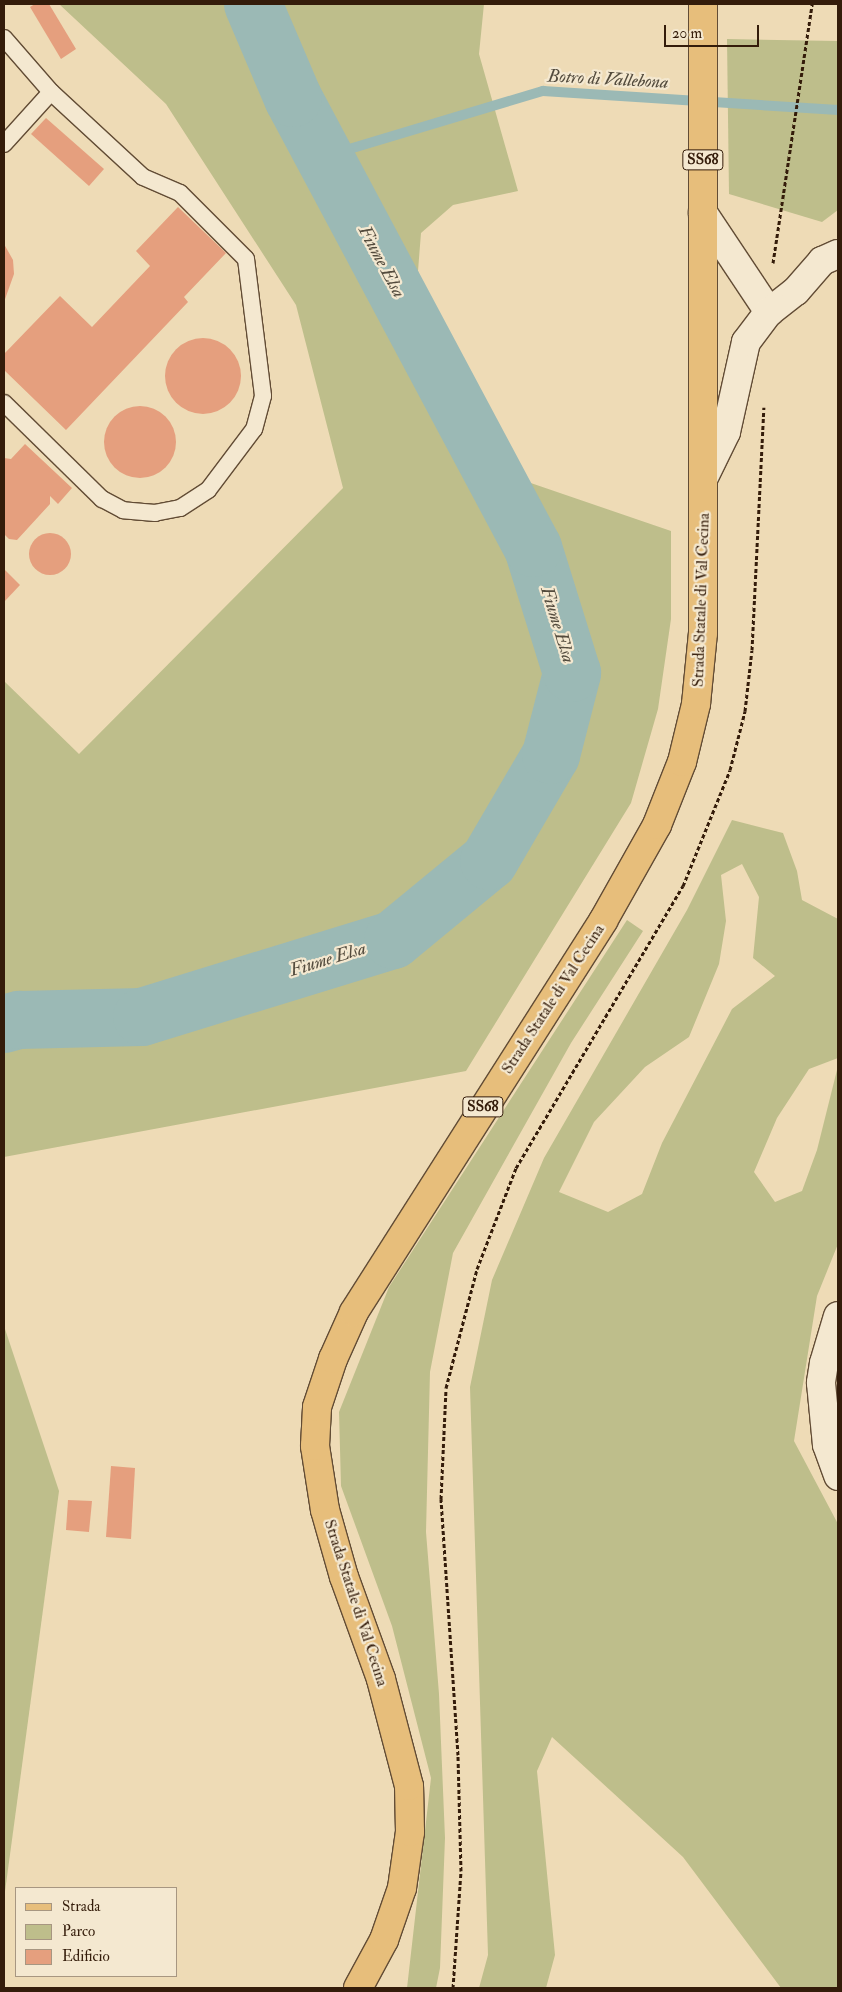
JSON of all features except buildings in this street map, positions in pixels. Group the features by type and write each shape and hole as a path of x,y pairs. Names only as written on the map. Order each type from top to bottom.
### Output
{"main road":[{"name":"Strada Statale di Val Cecina","path":"358,1988 384,1940 402,1888 410,1832 409,1786 386,1695 344,1576 325,1510 315,1446 317,1407 332,1359 354,1312 603,921 648,843 672,789 691,730 700,667 704,477 703,5"}],"street":[{"path":"703,214 768,312"},
{"path":"704,477 726,432 742,349 768,312 796,291 822,261 838,254"},
{"path":"838,1316 824,1363 821,1383 827,1446 838,1476"}],"lane":[{"path":"4,38 51,92 144,177 180,193 246,259 263,396 254,429 208,490 180,508 155,513 123,510 102,499 4,403"},
{"path":"4,144 51,92"}],"path":[{"path":"768,312 782,196 812,4"},
{"path":"452,1988 461,1871 458,1755 441,1499 446,1388 477,1269 516,1168 682,886 730,770 745,711 752,650 764,402"}],"green space":[{"path":"59,4 484,4 479,54 518,191 453,205 421,233 418,271 427,302 522,480 671,531 671,619 658,709 631,803 466,1071 4,1157 4,681 79,754 343,488 296,305 166,104"},
{"path":"727,39 838,41 838,210 822,222 729,194"},
{"path":"732,820 783,833 797,871 802,900 838,919 838,1058 809,1069 777,1118 754,1172 775,1202 802,1191 817,1150 838,1066 838,1244 817,1296 794,1441 838,1524 838,1988 781,1988 683,1857 552,1737 537,1771 555,1955 546,1988 479,1988 488,1955 470,1387 492,1280 544,1158 687,910","holes":["742,864 759,897 753,958 775,976 732,1009 662,1143 642,1194 608,1212 559,1192 594,1122 645,1067 689,1037 719,964 726,921 721,875"]},
{"path":"627,920 643,931 571,1043 453,1253 430,1372 426,1532 439,1694 445,1838 440,1968 436,1988 407,1988 431,1778 392,1626 341,1486 339,1412 389,1287"},
{"path":"4,1326 59,1491 4,1899"}],"waterway":[{"name":"Fiume Elsa","path":"4,1024 19,1020 142,1017 393,940 489,861 551,755 572,673 533,548 293,98 253,4"},
{"name":"Botro di Vallebona","path":"326,156 543,91 838,110"}]}
